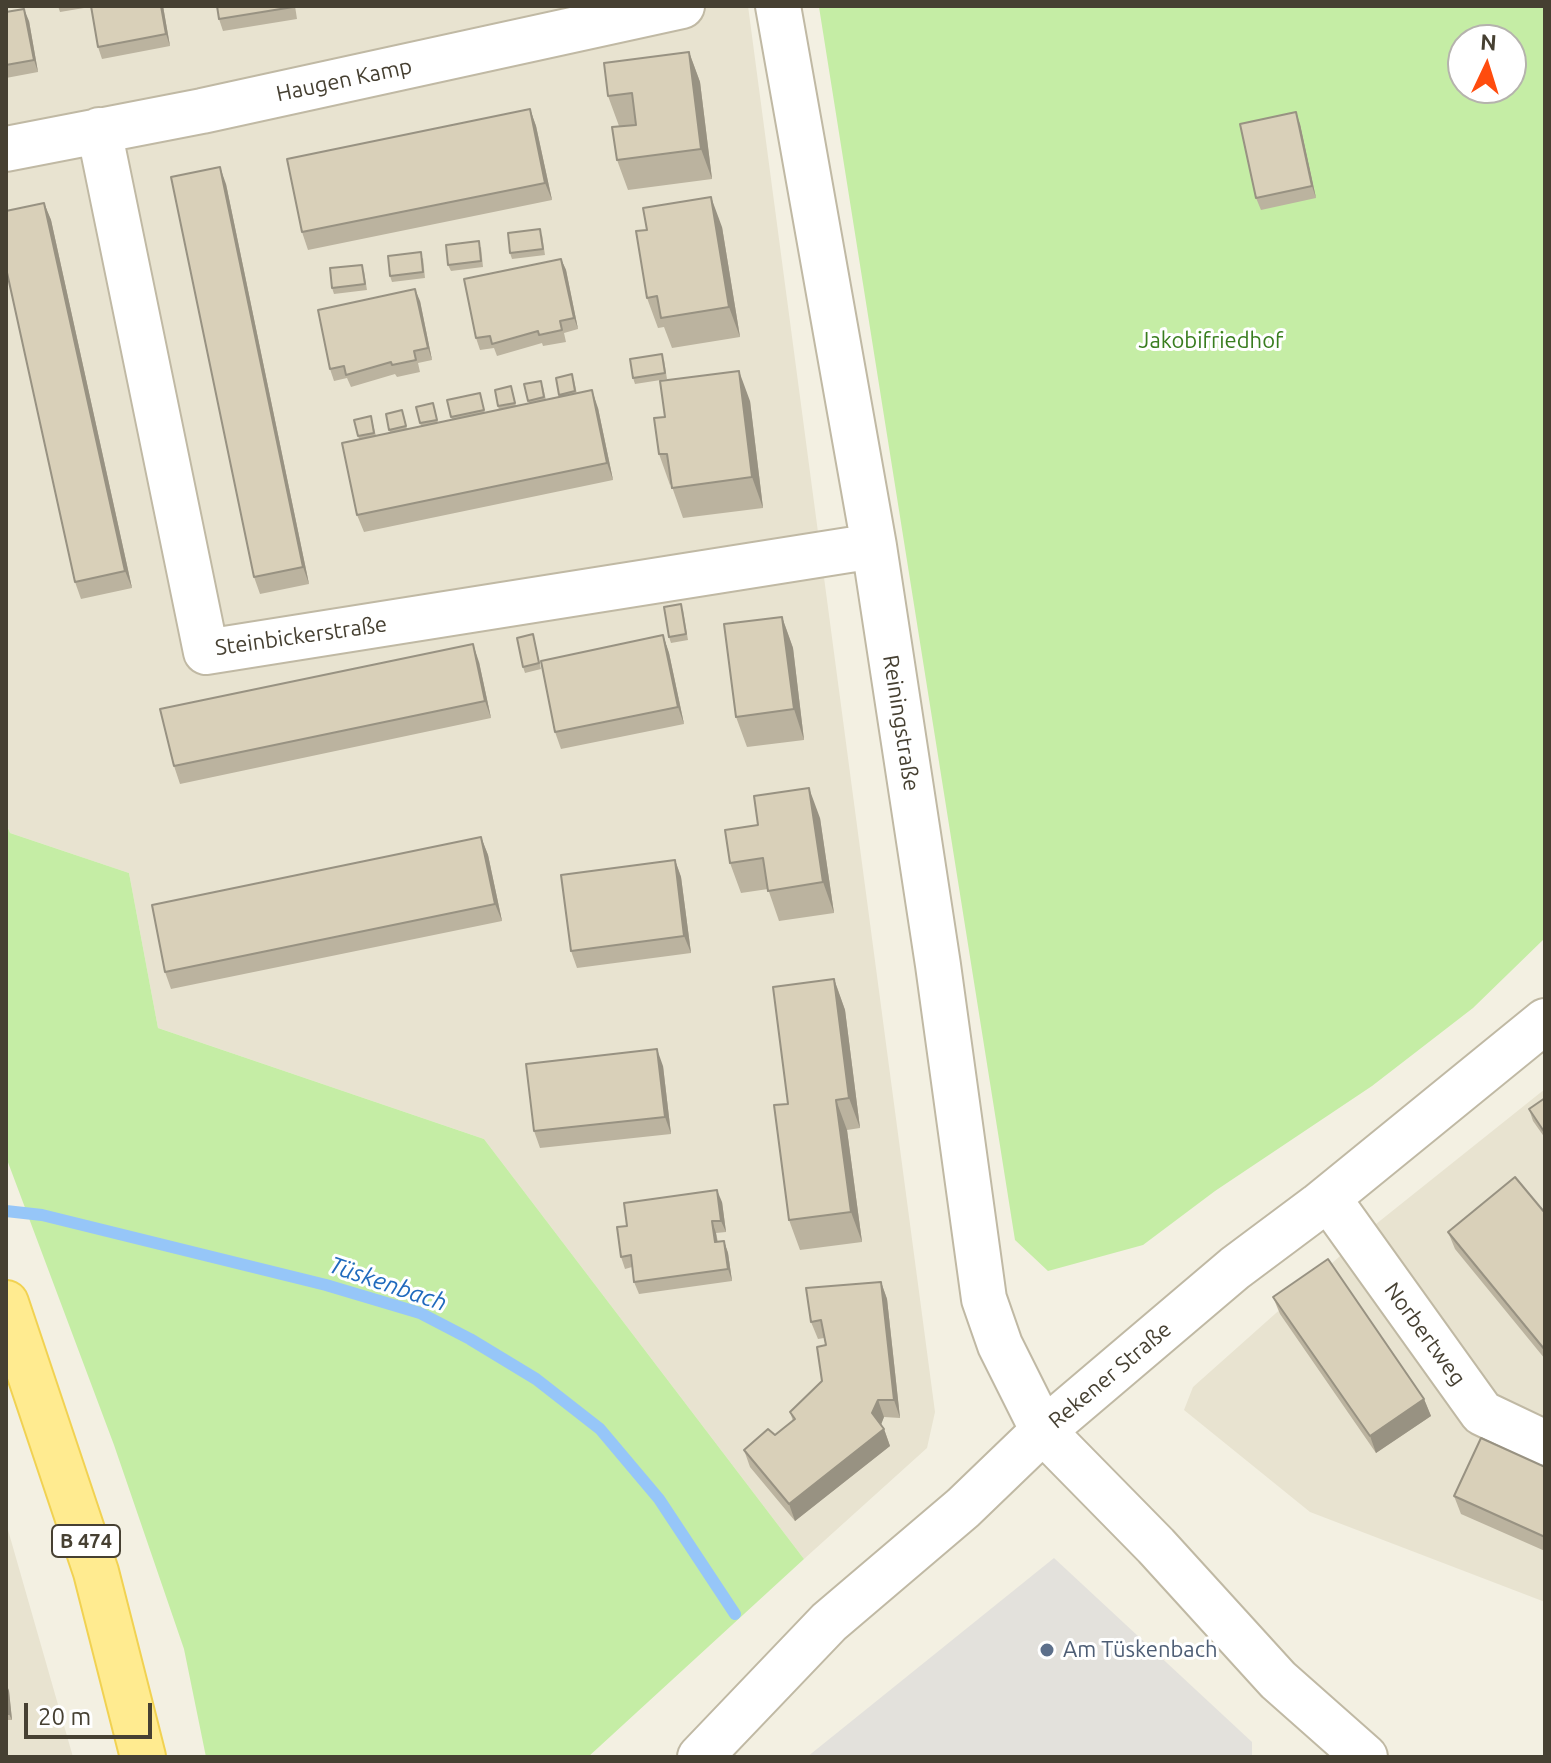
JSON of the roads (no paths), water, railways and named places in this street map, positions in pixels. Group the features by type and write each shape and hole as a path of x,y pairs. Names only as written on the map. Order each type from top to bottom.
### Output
{"main road":[{"name":"B 474","path":"10,1316 96,1572 143,1757"}],"street":[{"name":"Haugen Kamp","path":"6,149 202,111 682,6"},
{"name":"Reiningstraße","path":"778,6 874,546 936,950 984,1299 1000,1345 1043,1431"},
{"name":"Steinbickerstraße","path":"99,130 206,652 874,546"},
{"name":"Rekener Straße","path":"700,1757 829,1622 963,1508 1043,1431 1235,1268 1328,1198 1545,1021"},
{"name":"Norbertweg","path":"1328,1198 1482,1413 1545,1443"},
{"path":"1043,1431 1156,1546 1278,1680 1365,1757"}],"waterway":[{"name":"Tüskenbach","path":"6,1211 42,1215 326,1285 420,1313 470,1339 536,1379 600,1429 659,1499 735,1614"}],"place":[{"name":"Am Tüskenbach","path":"1047,1650"}],"park label":[{"name":"Jakobifriedhof","path":"1211,341"}]}
